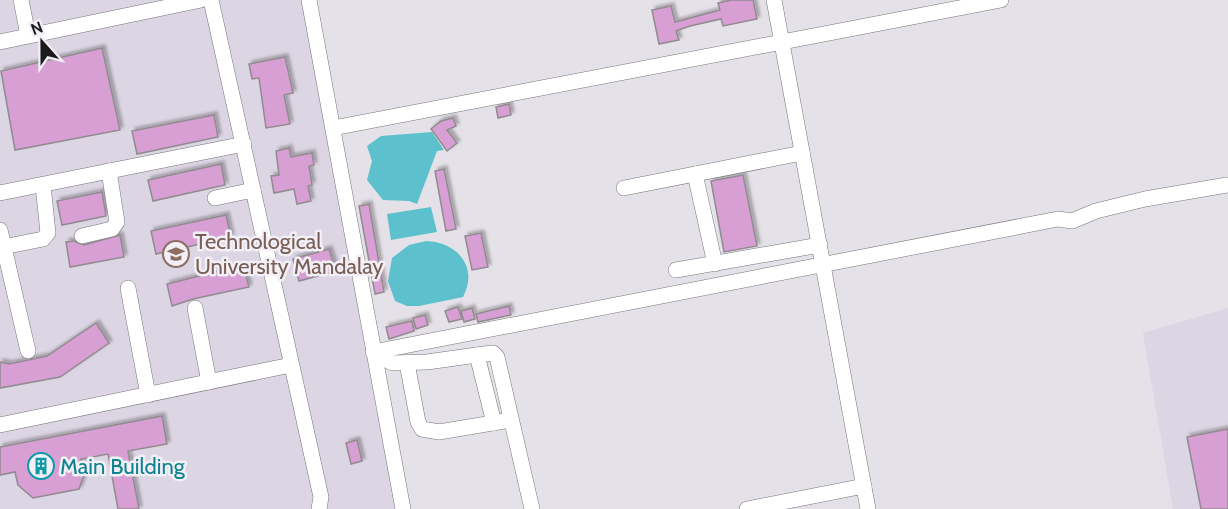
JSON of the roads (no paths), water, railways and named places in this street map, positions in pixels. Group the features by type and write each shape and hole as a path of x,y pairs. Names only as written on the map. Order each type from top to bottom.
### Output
{"street":[{"path":"21,0 28,35"},
{"path":"0,42 201,0"},
{"path":"211,0 321,497 319,509"},
{"path":"309,0 378,351 403,509"},
{"path":"774,0 868,509"},
{"path":"333,128 1001,0"},
{"path":"0,193 243,144"},
{"path":"624,188 802,153"},
{"path":"82,236 112,229 117,222 109,171"},
{"path":"695,174 715,264"},
{"path":"28,351 1,238 43,239 48,233 44,185"},
{"path":"378,351 1058,219 1072,221 1096,211 1227,185"},
{"path":"215,200 253,190"},
{"path":"676,270 819,245"},
{"path":"128,288 148,395"},
{"path":"195,308 209,382"},
{"path":"439,339 443,360"},
{"path":"378,351 387,360 407,363 493,353 497,357 531,509"},
{"path":"477,355 494,423"},
{"path":"407,363 418,422 422,429 439,432 511,420"},
{"path":"0,425 291,365"},
{"path":"747,509 864,486"}],"water":[{"path":"432,132 444,150 437,151 417,204 409,201 383,200 367,180 372,161 367,146 381,136"},
{"path":"431,207 437,232 391,240 387,214"},
{"path":"426,241 437,242 456,251 466,266 467,286 463,297 419,306 407,306 395,301 388,281 392,258 409,245"}],"place":[{"name":"Technological University Mandalay","path":"176,254"},
{"name":"Main Building","path":"41,466"}]}
